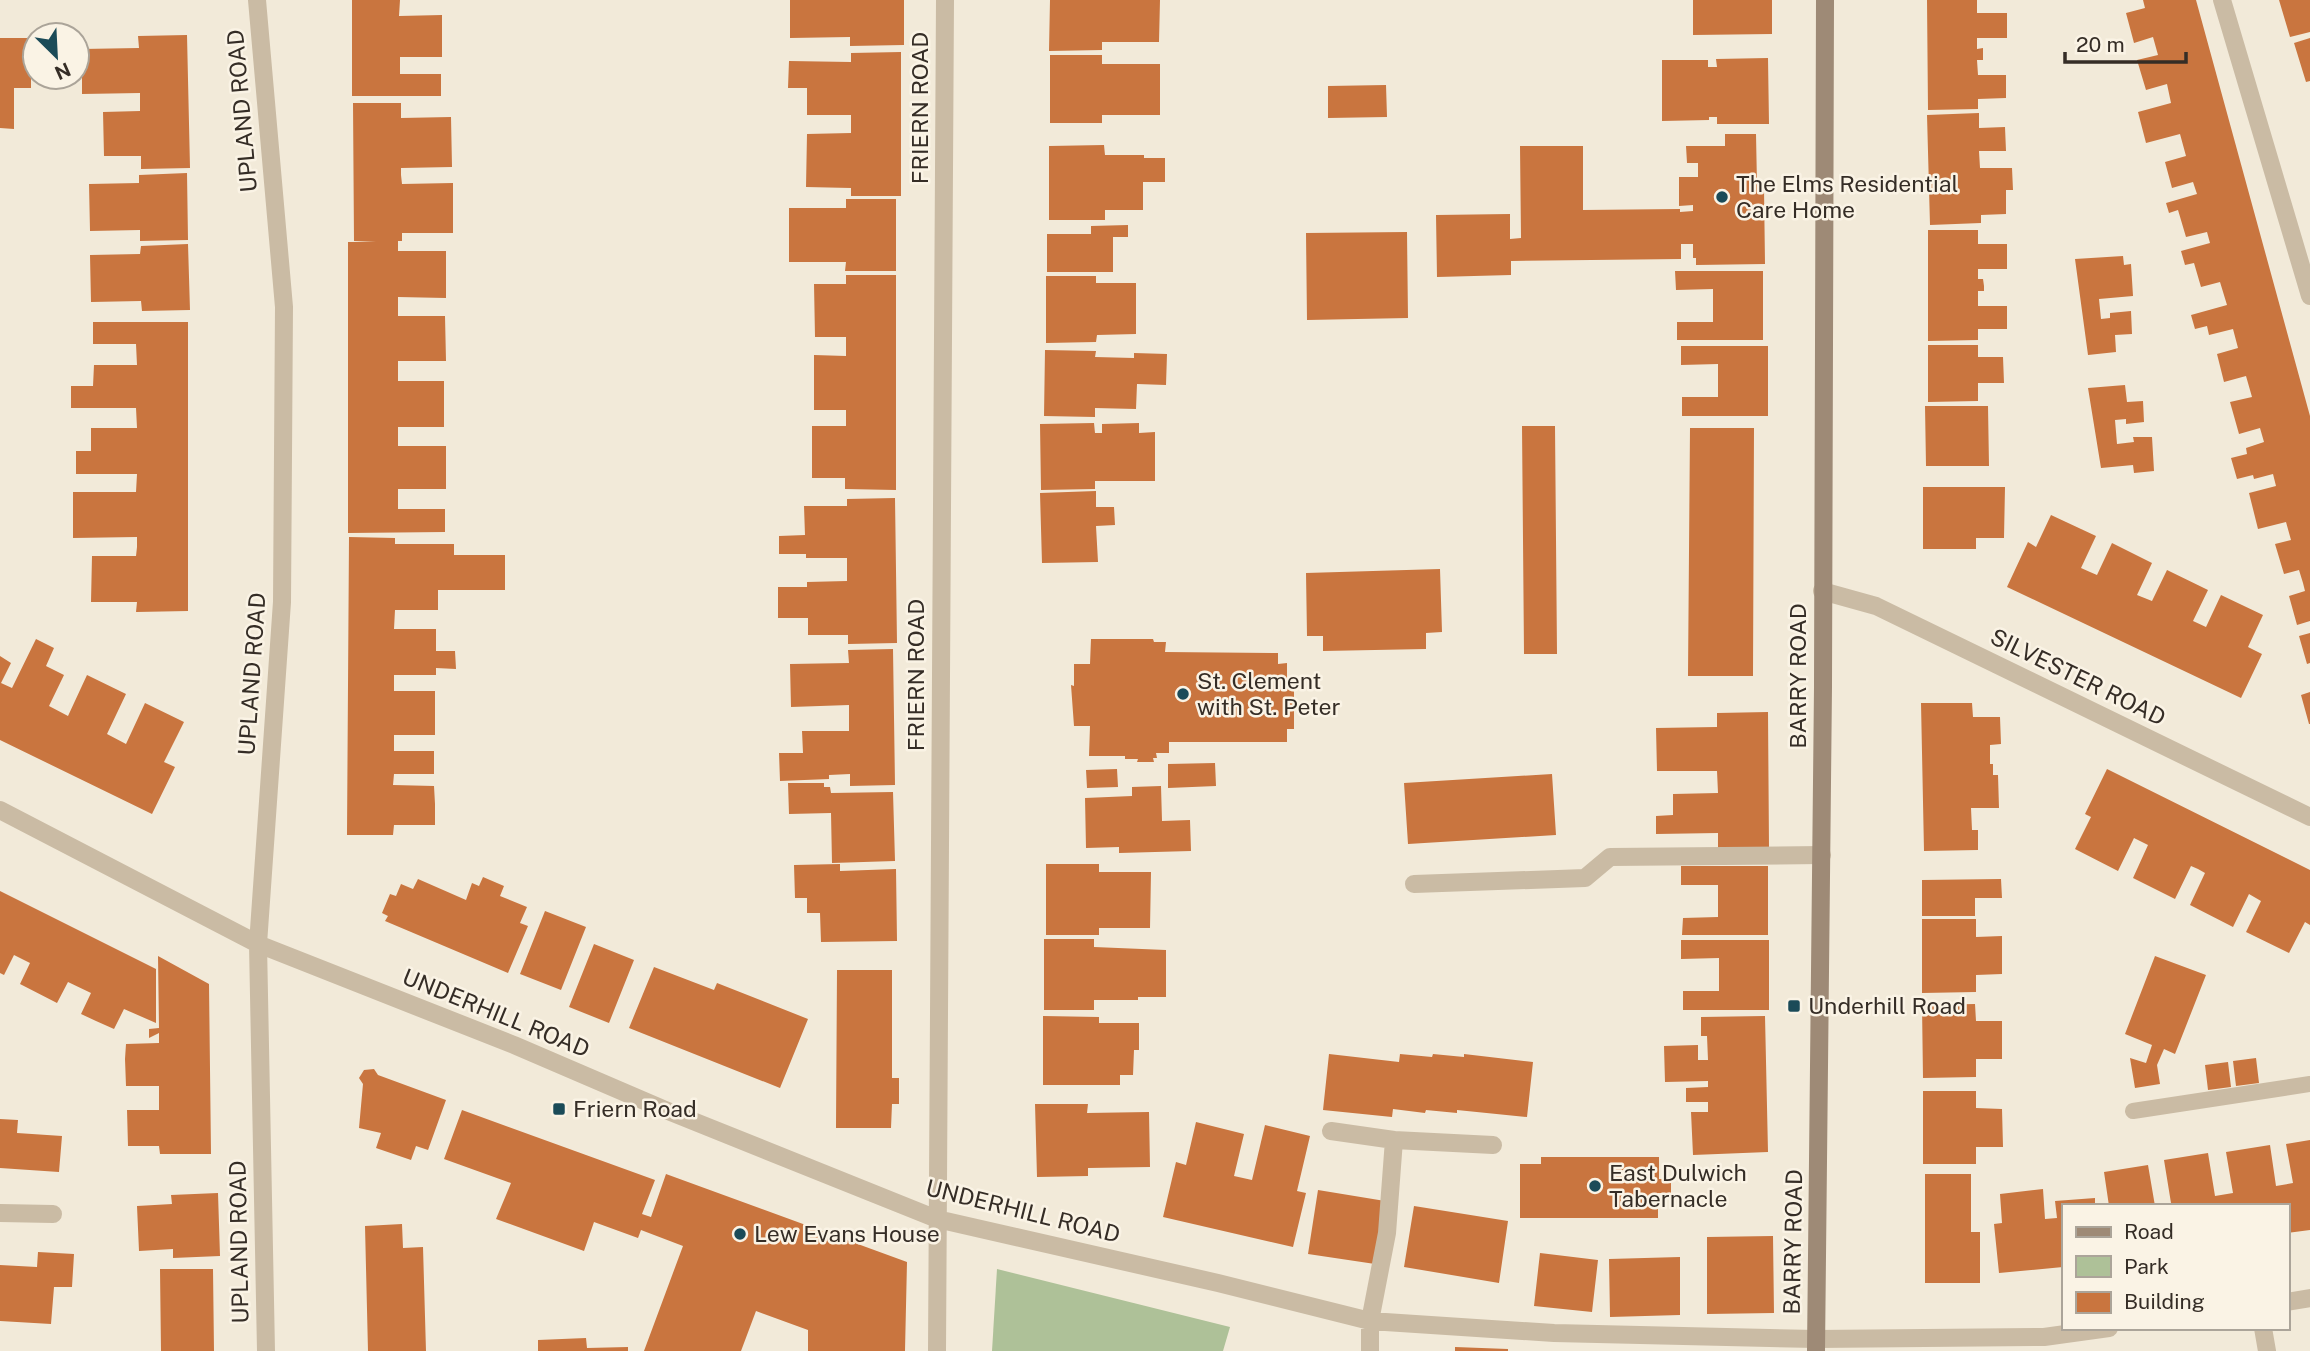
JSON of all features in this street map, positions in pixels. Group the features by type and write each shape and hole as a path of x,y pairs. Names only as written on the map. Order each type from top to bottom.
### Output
{"main road":[{"name":"BARRY ROAD","path":"1816,1345 1822,855 1825,0"}],"street":[{"name":"UPLAND ROAD","path":"257,0 284,307 282,602 258,944 266,1351"},
{"name":"FRIERN ROAD","path":"937,1351 945,0"},
{"path":"2222,0 2310,296"},
{"name":"SILVESTER ROAD","path":"1822,591 1876,606 2310,817"},
{"name":"UNDERHILL ROAD","path":"0,810 258,944 514,1045 663,1109 937,1219 1218,1283 1370,1321 1816,1345 2044,1337 2095,1330"},
{"path":"1414,884 1585,878 1610,857 1822,855"},
{"path":"1331,1131 1394,1140 1493,1145"},
{"path":"1370,1351 1370,1321 1387,1233 1394,1140"},
{"path":"0,1213 53,1214"},
{"path":"2289,1302 2310,1298"},
{"path":"2263,1330 2267,1351"}],"lane":[{"path":"2133,1111 2310,1084"}],"green space":[{"path":"997,1269 1230,1327 1223,1351 992,1351"}],"building":[{"path":"352,0 400,0 399,16 442,15 442,57 400,57 400,74 441,74 441,96 352,96"},
{"path":"790,0 904,0 904,45 850,46 850,37 790,38"},
{"path":"1050,0 1160,0 1159,42 1102,42 1102,50 1049,51"},
{"path":"1693,0 1772,0 1772,34 1693,35"},
{"path":"1927,0 1977,0 1977,13 2007,13 2007,38 1977,38 1977,49 1983,48 1983,60 1977,60 1978,75 2006,75 2006,98 1978,99 1978,109 1928,110"},
{"path":"2143,0 2196,0 2310,416 2310,621 2297,625 2289,596 2305,591 2303,583 2299,570 2284,574 2275,544 2291,540 2286,522 2258,529 2249,493 2276,486 2273,474 2254,479 2253,475 2237,479 2231,458 2247,454 2246,448 2264,442 2260,428 2239,434 2230,402 2252,397 2246,376 2224,382 2217,354 2238,348 2233,329 2209,335 2207,326 2195,329 2191,315 2227,305 2220,282 2201,287 2194,263 2185,265 2181,251 2210,243 2207,232 2186,237 2178,210 2169,213 2166,203 2197,194 2193,182 2172,188 2165,162 2186,156 2180,134 2146,143 2138,112 2171,103 2167,84 2146,90 2137,60 2158,55 2153,37 2134,43 2126,13 2145,8"},
{"path":"2279,0 2310,0 2310,32 2290,37"},
{"path":"187,35 190,168 141,169 141,156 104,156 103,112 140,111 140,93 82,94 82,91 91,91 91,49 139,48 138,36"},
{"path":"0,38 21,38 21,88 14,88 14,129 0,128"},
{"path":"2310,38 2310,81 2306,82 2294,43"},
{"path":"901,52 901,196 851,196 851,188 806,187 807,134 851,133 851,115 807,115 807,88 788,88 789,61 851,62 851,53"},
{"path":"1050,55 1102,55 1102,64 1160,64 1160,115 1102,115 1102,123 1050,123"},
{"path":"1768,58 1769,124 1717,124 1717,117 1709,117 1709,120 1662,121 1662,60 1708,60 1708,67 1717,67 1716,59"},
{"path":"1386,85 1387,117 1328,118 1328,86"},
{"path":"353,103 401,103 401,118 451,117 452,167 401,168 401,175 402,184 453,183 453,233 402,233 402,241 398,241 398,251 446,251 446,298 398,297 398,316 445,316 446,361 398,361 398,381 444,381 444,427 398,427 398,446 446,446 446,489 398,489 398,509 445,509 445,532 348,533 348,242 376,242 354,241"},
{"path":"1979,113 1979,128 2005,127 2006,151 1979,151 1980,168 2012,168 2013,190 2006,190 2006,214 1981,215 1981,223 1930,225 1927,115"},
{"name":"The Elms Residential Care Home","path":"1725,134 1756,134 1757,185 1764,188 1765,264 1696,265 1693,244 1681,244 1681,259 1511,261 1511,275 1437,277 1436,215 1510,214 1510,239 1521,238 1520,146 1583,146 1583,210 1680,209 1680,212 1693,211 1693,205 1679,206 1679,177 1698,177 1698,163 1687,163 1686,146 1725,146"},
{"path":"1104,145 1105,155 1165,158 1165,182 1143,182 1143,210 1105,210 1105,220 1049,220 1049,146"},
{"path":"187,173 188,240 140,241 140,230 90,231 89,184 139,183 139,175"},
{"path":"846,199 896,199 896,271 845,271 846,262 789,262 789,208 846,208"},
{"path":"1128,225 1128,237 1113,237 1113,272 1047,272 1047,234 1091,234 1091,226"},
{"path":"1928,230 1978,230 1978,244 2007,244 2007,269 1978,269 1978,279 1983,279 1984,291 1978,291 1978,306 2007,306 2007,329 1978,329 1978,340 1928,341"},
{"path":"1407,232 1408,318 1307,320 1306,233"},
{"path":"188,244 190,310 142,311 141,301 91,302 90,255 140,254 141,246"},
{"path":"2123,256 2124,265 2131,264 2133,296 2099,299 2101,319 2110,318 2110,313 2131,311 2132,334 2115,335 2116,352 2088,355 2075,259"},
{"path":"1675,271 1763,271 1763,340 1677,340 1677,322 1713,322 1713,289 1676,290"},
{"path":"846,275 896,275 896,490 845,489 845,478 812,478 812,426 846,426 846,410 814,410 814,355 846,356 846,337 815,337 814,284 846,284"},
{"path":"1046,276 1096,276 1096,283 1136,283 1136,334 1097,335 1096,342 1046,343"},
{"path":"93,322 188,322 188,611 136,612 137,602 91,602 92,556 136,556 137,547 137,537 73,538 73,492 136,492 137,474 76,474 76,451 91,451 91,428 137,428 136,408 71,408 71,386 93,386 94,365 137,365 136,344 93,344"},
{"path":"1928,345 1978,345 1978,357 2003,357 2004,383 1978,383 1978,401 1928,402"},
{"path":"1681,346 1768,346 1768,416 1682,416 1682,397 1718,397 1718,364 1681,365"},
{"path":"1045,350 1096,351 1095,357 1134,358 1134,353 1167,354 1166,385 1137,384 1136,409 1095,408 1095,417 1044,416"},
{"path":"2125,385 2127,402 2143,401 2144,422 2126,424 2126,419 2115,420 2117,444 2134,442 2133,437 2152,437 2154,471 2134,473 2133,465 2101,468 2088,388"},
{"path":"1925,406 1988,406 1989,466 1926,466"},
{"path":"1094,423 1095,433 1102,433 1102,424 1139,423 1139,433 1155,432 1155,481 1095,481 1095,489 1041,490 1040,424"},
{"path":"1522,426 1555,426 1557,654 1524,654"},
{"path":"1690,428 1754,428 1753,676 1688,676"},
{"path":"1923,487 2005,487 2004,538 1976,538 1976,549 1923,549"},
{"path":"1096,491 1096,507 1114,507 1115,525 1096,526 1098,562 1042,563 1040,493"},
{"path":"895,498 897,643 848,644 848,635 808,635 808,618 778,618 778,587 807,587 807,582 847,581 847,558 806,558 806,554 779,554 779,536 805,535 804,506 847,506 847,499"},
{"path":"2051,515 2096,536 2081,568 2097,575 2112,543 2152,563 2137,595 2152,601 2167,570 2208,590 2193,621 2206,627 2221,595 2263,615 2248,647 2262,654 2241,698 2007,587 2028,542 2036,547"},
{"path":"349,537 395,538 395,544 454,544 454,555 505,555 505,590 438,590 438,610 395,610 394,629 436,629 436,651 455,651 456,669 436,668 436,675 394,675 394,691 435,691 435,735 394,735 394,751 434,751 434,774 394,774 393,785 434,786 435,825 394,825 393,835 347,835"},
{"path":"1440,569 1442,632 1426,633 1426,649 1323,651 1323,636 1307,636 1306,573"},
{"path":"2310,633 2310,663 2307,664 2299,636"},
{"path":"36,639 54,648 46,666 64,675 49,706 68,716 87,675 126,694 107,734 126,744 145,703 184,722 164,762 175,767 152,814 0,740 0,656 11,663 1,683 12,688"},
{"name":"St. Clement with St. Peter","path":"1091,639 1153,639 1154,642 1166,642 1165,652 1278,653 1278,664 1287,663 1287,685 1294,685 1294,729 1287,729 1287,742 1169,742 1169,753 1156,753 1154,762 1137,762 1138,759 1125,759 1125,756 1089,756 1090,726 1074,726 1071,685 1074,686 1074,664 1090,664"},
{"path":"893,649 895,785 850,786 850,774 829,775 829,779 780,781 779,753 803,753 802,731 849,731 849,705 791,707 790,664 849,663 848,650"},
{"path":"2310,692 2310,724 2309,724 2301,695"},
{"path":"1921,703 1972,703 1973,717 2000,717 2001,744 1990,745 1990,764 1993,764 1993,775 1998,775 1999,808 1971,808 1972,830 1978,830 1978,850 1924,851"},
{"path":"1768,712 1769,848 1718,849 1718,833 1656,834 1656,816 1673,815 1673,794 1718,793 1717,771 1657,771 1656,728 1717,727 1717,713"},
{"path":"1215,763 1216,786 1168,788 1168,764"},
{"path":"1117,769 1118,787 1087,788 1086,770"},
{"path":"2107,769 2310,870 2310,925 2305,922 2289,953 2246,932 2261,901 2249,894 2233,927 2190,905 2205,873 2198,869 2191,866 2175,899 2133,878 2148,845 2134,838 2118,871 2075,849 2091,817 2085,814"},
{"path":"1552,774 1556,835 1408,844 1404,783"},
{"path":"788,783 824,783 824,787 830,787 831,793 893,792 895,861 832,863 831,813 789,814"},
{"path":"1161,786 1162,821 1190,820 1191,851 1119,853 1119,847 1086,848 1085,798 1132,796 1132,787"},
{"path":"840,864 840,871 896,869 897,941 821,942 820,913 807,913 807,898 795,898 794,865"},
{"path":"1046,864 1099,864 1099,872 1151,872 1150,928 1099,928 1099,935 1046,935"},
{"path":"1681,866 1768,866 1768,935 1682,935 1683,918 1718,917 1718,885 1681,885"},
{"path":"483,877 504,886 500,896 527,907 520,923 528,926 508,973 385,921 388,916 382,913 390,894 396,896 401,884 413,889 418,879 466,900 472,883 479,886"},
{"path":"2001,879 2002,898 1975,898 1975,916 1922,916 1922,880"},
{"path":"0,891 156,969 156,1023 124,1009 114,1029 96,1021 81,1014 91,993 68,982 57,1003 20,984 30,963 14,955 4,975 0,973"},
{"path":"545,911 586,927 561,990 520,974"},
{"path":"1922,919 1976,919 1976,937 2002,936 2002,974 1976,975 1976,992 1922,993"},
{"path":"1044,939 1094,939 1094,947 1166,950 1166,997 1094,1000 1094,1010 1044,1010"},
{"path":"1681,940 1769,940 1769,1010 1683,1010 1683,991 1719,991 1719,958 1681,959"},
{"path":"594,944 634,960 609,1023 569,1007"},
{"path":"158,956 209,984 211,1154 160,1154 159,1146 128,1146 127,1110 159,1110 159,1086 126,1086 125,1059 126,1044 159,1043 159,1033 149,1038 149,1029 159,1028"},
{"path":"2155,956 2206,975 2175,1054 2164,1049 2157,1065 2160,1084 2135,1088 2130,1058 2146,1063 2152,1045 2125,1034"},
{"path":"654,967 714,990 717,983 808,1019 780,1088 629,1028"},
{"path":"837,970 892,970 892,1078 899,1078 899,1104 892,1104 891,1128 836,1128"},
{"path":"1975,1004 1976,1021 2002,1021 2002,1059 1976,1059 1976,1077 1923,1078 1922,1005"},
{"path":"1043,1016 1099,1017 1099,1023 1139,1023 1139,1050 1134,1050 1133,1075 1120,1075 1120,1085 1043,1085"},
{"path":"1765,1016 1768,1152 1693,1155 1691,1112 1708,1112 1708,1102 1686,1102 1686,1088 1708,1087 1708,1081 1665,1082 1664,1046 1698,1045 1698,1060 1708,1060 1707,1036 1701,1036 1701,1017"},
{"path":"1329,1054 1399,1062 1400,1054 1464,1057 1464,1054 1533,1062 1527,1117 1457,1110 1457,1113 1426,1110 1425,1113 1393,1109 1392,1117 1323,1110"},
{"path":"2256,1058 2259,1083 2236,1086 2233,1061"},
{"path":"2228,1062 2231,1087 2208,1090 2205,1065"},
{"path":"374,1069 378,1075 446,1100 428,1150 416,1146 411,1160 376,1148 381,1133 359,1128 363,1084 359,1078 364,1070"},
{"path":"1923,1091 1976,1091 1976,1108 2002,1109 2003,1147 1976,1147 1976,1164 1923,1164"},
{"path":"1035,1104 1088,1104 1087,1113 1149,1112 1150,1167 1088,1168 1088,1176 1037,1177"},
{"name":"Lew Evans House","path":"462,1110 655,1180 642,1214 651,1217 666,1174 907,1262 905,1351 808,1351 808,1330 756,1311 741,1351 644,1351 683,1246 641,1230 638,1238 594,1222 584,1251 496,1219 511,1183 444,1159"},
{"path":"0,1119 18,1120 17,1133 62,1136 59,1172 0,1168"},
{"path":"1196,1122 1244,1134 1234,1176 1252,1180 1265,1125 1310,1136 1297,1191 1306,1193 1293,1247 1163,1217 1176,1162 1186,1165"},
{"path":"2310,1140 2310,1230 2289,1233 2289,1204 2168,1204 2171,1203 2164,1160 2208,1153 2215,1196 2233,1193 2226,1152 2270,1145 2276,1186 2293,1183 2286,1144"},
{"name":"East Dulwich Tabernacle","path":"1541,1157 1659,1157 1659,1179 1671,1179 1671,1193 1658,1193 1658,1218 1520,1218 1520,1164 1541,1164"},
{"path":"2148,1165 2155,1204 2109,1204 2104,1172"},
{"path":"1925,1174 1971,1174 1971,1232 1980,1232 1980,1283 1925,1283"},
{"path":"2043,1189 2045,1219 2057,1218 2055,1201 2095,1198 2095,1204 2062,1204 2062,1267 1999,1273 1994,1224 2002,1223 2000,1194"},
{"path":"1318,1190 1385,1201 1375,1264 1308,1254"},
{"path":"218,1193 220,1256 173,1258 173,1249 139,1251 137,1206 172,1204 171,1195"},
{"path":"1414,1206 1508,1221 1499,1283 1404,1267"},
{"path":"402,1224 403,1248 423,1247 426,1351 368,1351 365,1226"},
{"path":"1773,1236 1774,1313 1707,1314 1707,1237"},
{"path":"38,1252 74,1254 72,1287 54,1287 51,1324 0,1321 0,1265 37,1267"},
{"path":"1540,1253 1598,1260 1592,1312 1534,1306"},
{"path":"1680,1257 1680,1315 1610,1317 1609,1259"},
{"path":"160,1269 213,1269 214,1351 161,1351"},
{"path":"586,1338 587,1348 628,1347 628,1351 538,1351 538,1340"},
{"path":"1455,1347 1508,1349 1508,1351 1455,1351"}],"place":[{"name":"The Elms Residential Care Home","path":"1722,197"},
{"name":"St. Clement with St. Peter","path":"1183,694"},
{"name":"Underhill Road","path":"1794,1006"},
{"name":"Friern Road","path":"559,1109"},
{"name":"East Dulwich Tabernacle","path":"1595,1186"},
{"name":"Lew Evans House","path":"740,1234"}]}
